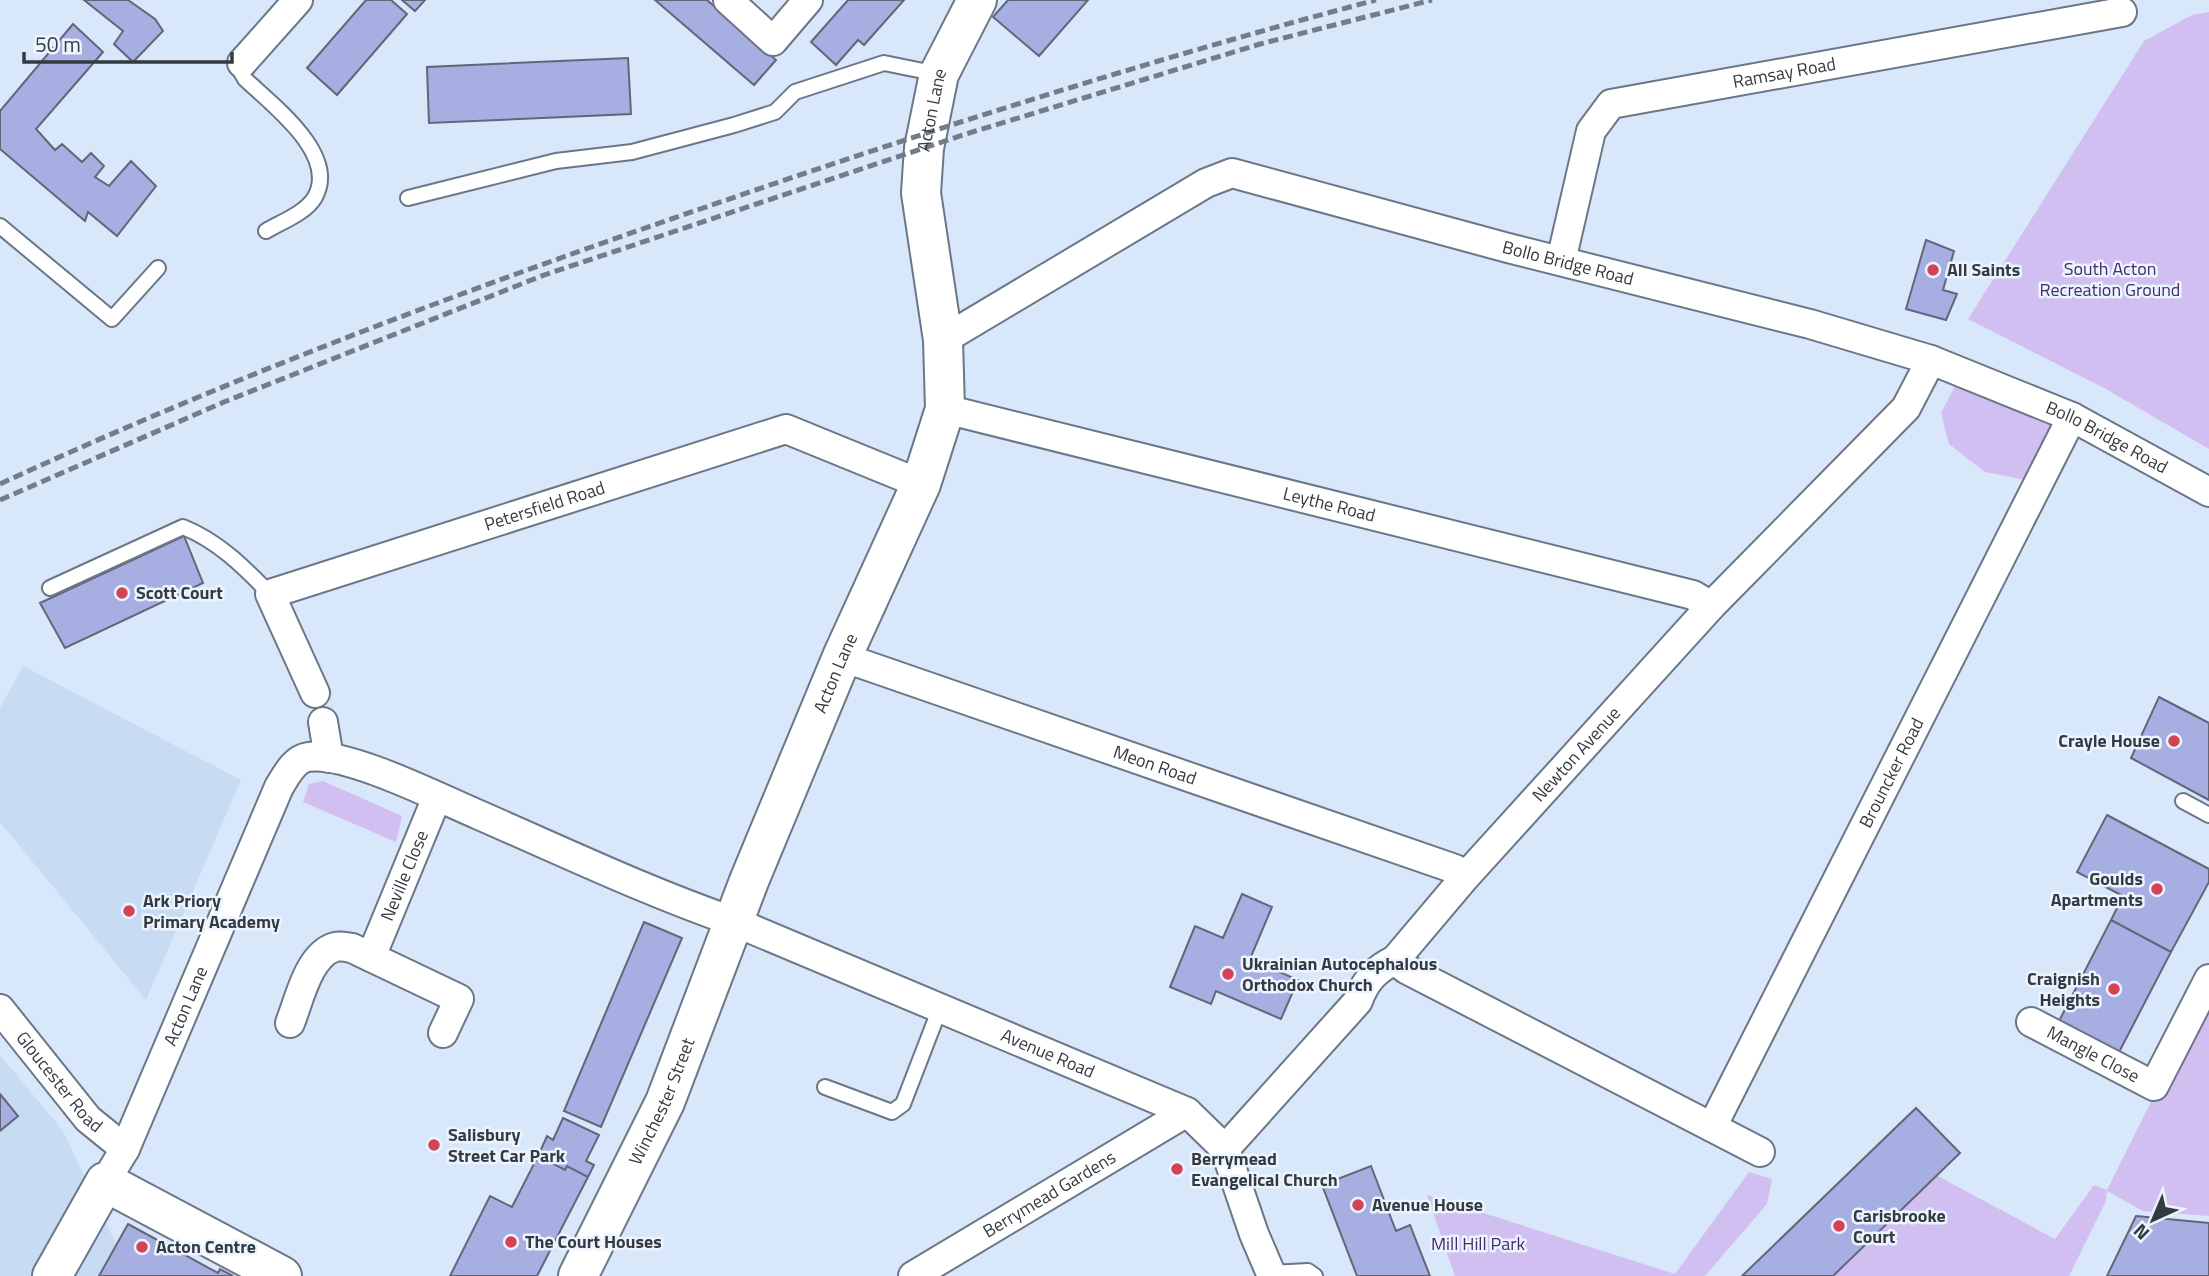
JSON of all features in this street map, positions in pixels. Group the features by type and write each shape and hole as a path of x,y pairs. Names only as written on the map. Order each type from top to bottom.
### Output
{"main road":[{"name":"Acton Lane","path":"735,922 842,656 921,484 945,409 943,340 921,193 924,148 939,74 977,0"},
{"name":"Winchester Street","path":"578,1276 666,1102 735,922"},
{"name":"Acton Lane","path":"52,1276 106,1182"},
{"path":"106,1182 282,1276"}],"street":[{"path":"728,0 773,41 808,0"},
{"path":"242,63 289,3"},
{"name":"Ramsay Road","path":"1561,261 1591,131 1611,104 2122,12"},
{"name":"Bollo Bridge Road","path":"943,340 1206,183 1232,173 1810,324 1931,360 2072,417 2209,492"},
{"name":"Newton Avenue","path":"1225,1149 1358,1001 1363,986 1381,967 1395,960 1466,876 1711,606 1906,408 1931,360"},
{"name":"Leythe Road","path":"945,409 1693,596 1711,606"},
{"name":"Brouncker Road","path":"1712,1127 2072,417"},
{"name":"Petersfield Road","path":"270,594 786,429 921,484"},
{"path":"270,594 315,692"},
{"name":"Meon Road","path":"842,656 1455,869 1466,876"},
{"path":"323,722 329,758"},
{"name":"Acton Lane","path":"106,1182 125,1149 279,787 291,768 306,757 329,758 357,765 691,907 735,922"},
{"name":"Neville Close","path":"371,957 437,797"},
{"name":"Avenue Road","path":"735,922 1187,1112 1225,1149 1272,1275"},
{"path":"290,1023 320,957 335,947 352,948 459,999 443,1033"},
{"path":"1395,960 1406,969 1760,1152"},
{"name":"Mangle Close","path":"2031,1023 2154,1086 2209,979"},
{"name":"Gloucester Road","path":"0,1009 88,1119 125,1149"},
{"name":"Berrymead Gardens","path":"913,1276 1187,1112"}],"lane":[{"path":"242,63 241,72 245,79 305,136 314,152 317,168 319,184 315,196 307,206 266,231"},
{"path":"408,198 556,161 632,152 734,125 775,112 795,92 884,63 939,74"},
{"path":"0,226 112,320 158,268"},
{"path":"50,588 183,527 203,535 242,565 270,594"},
{"path":"315,692 323,722"},
{"path":"2183,801 2209,815"},
{"path":"825,1087 892,1112 902,1104 940,1008"},
{"path":"1272,1275 1308,1271 1315,1276"}],"shaded area":[{"name":"Ark Priory Primary Academy","path":"23,666 241,780 146,1000 0,822 0,708"},
{"path":"0,1055 63,1131 121,1255 160,1276 0,1276"}],"green space":[{"name":"South Acton Recreation Ground","path":"2209,12 2209,449 2104,388 1968,319 2144,41 2192,15"},
{"path":"1957,382 2058,427 2031,481 1985,472 1949,444 1941,413"},
{"path":"323,781 402,816 396,842 303,802 309,784"},
{"path":"2209,985 2209,1216 2143,1211 2107,1191 2106,1201 2069,1276 1833,1276 1936,1175 2055,1239 2094,1185 2107,1190"},
{"name":"Mill Hill Park","path":"1749,1172 1772,1179 1767,1204 1705,1276 1455,1276 1427,1195 1675,1274"}],"building":[{"path":"84,0 128,0 155,19 163,31 133,62 114,44 123,31"},
{"path":"366,0 391,0 407,14 337,95 307,68"},
{"path":"402,0 425,0 415,11"},
{"path":"655,0 707,0 776,60 754,85"},
{"path":"848,0 904,0 864,45 858,40 836,65 811,42"},
{"path":"1008,0 1088,0 1039,56 993,17"},
{"path":"73,24 103,52 36,129 55,150 62,144 82,162 91,153 104,166 95,177 109,186 131,161 156,186 117,236 88,212 85,221 0,149 0,111"},
{"path":"628,58 631,114 429,123 427,67"},
{"name":"All Saints","path":"1926,240 1954,251 1943,290 1957,294 1946,320 1906,309"},
{"name":"Scott Court","path":"184,536 203,583 65,648 40,603"},
{"name":"Crayle House","path":"2159,697 2209,723 2209,800 2131,758"},
{"name":"Goulds Apartments","path":"2107,815 2209,869 2209,882 2171,952 2111,920 2123,896 2077,872"},
{"name":"Ukrainian Autocephalous Orthodox Church","path":"1242,894 1272,907 1250,959 1298,980 1281,1019 1216,991 1211,1004 1170,987 1195,926 1223,938"},
{"name":"Craignish Heights","path":"2111,920 2171,952 2116,1058 2056,1027"},
{"path":"644,922 682,938 601,1127 564,1111"},
{"path":"0,1094 18,1116 0,1131"},
{"name":"Carisbrooke Court","path":"1916,1108 1960,1153 1833,1276 1742,1276"},
{"path":"563,1118 599,1135 586,1161 594,1165 588,1177 567,1166 565,1170 538,1156 547,1136 553,1140"},
{"name":"The Court Houses","path":"538,1156 565,1170 567,1166 588,1177 537,1276 450,1276 490,1196 512,1207"},
{"name":"Avenue House","path":"1371,1166 1396,1231 1410,1225 1430,1276 1357,1276 1322,1185"},
{"path":"2136,1216 2209,1223 2209,1276 2107,1276"},
{"name":"Acton Centre","path":"128,1224 218,1273 220,1269 233,1276 99,1276"}],"railway":[{"path":"0,484 260,372 436,303 614,239 870,151 1038,98 1206,47 1376,0"},
{"path":"0,500 224,402 544,275 966,134 1260,44 1432,0"}],"place":[{"name":"All Saints","path":"1933,270"},
{"name":"Scott Court","path":"122,593"},
{"name":"Crayle House","path":"2174,741"},
{"name":"Goulds Apartments","path":"2157,889"},
{"name":"Ark Priory Primary Academy","path":"129,911"},
{"name":"Ukrainian Autocephalous Orthodox Church","path":"1228,974"},
{"name":"Craignish Heights","path":"2114,989"},
{"name":"Salisbury Street Car Park","path":"434,1145"},
{"name":"Berrymead Evangelical Church","path":"1177,1169"},
{"name":"Avenue House","path":"1358,1205"},
{"name":"Carisbrooke Court","path":"1839,1226"},
{"name":"The Court Houses","path":"511,1242"},
{"name":"Acton Centre","path":"142,1247"}]}
